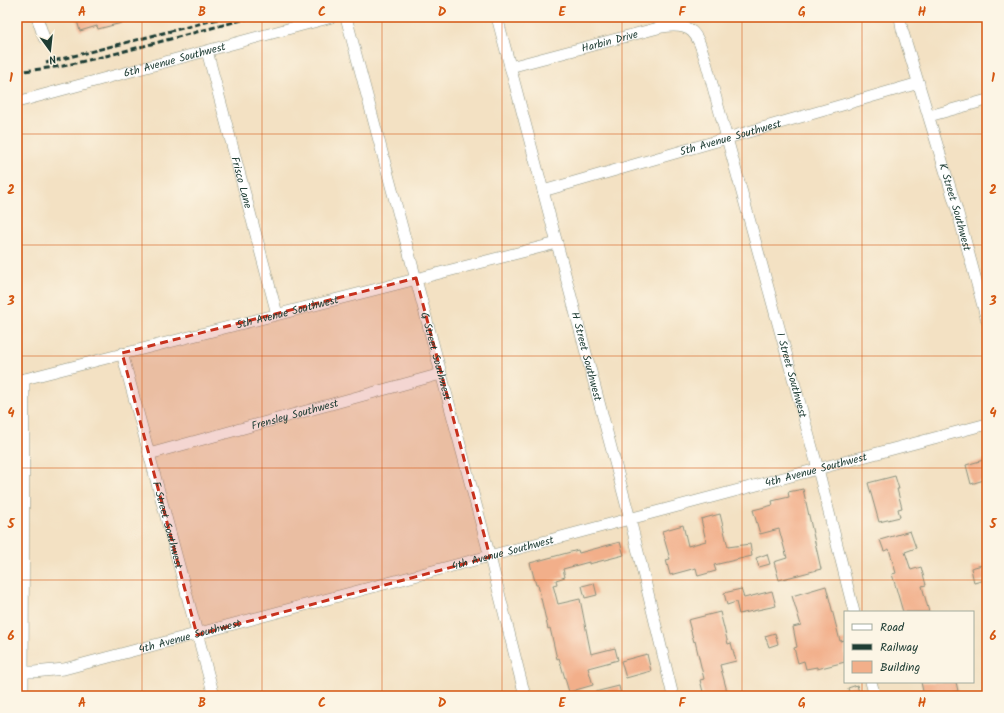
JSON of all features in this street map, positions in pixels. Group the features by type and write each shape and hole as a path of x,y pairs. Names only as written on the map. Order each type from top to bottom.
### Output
{"street":[{"path":"37,17 44,38"},
{"name":"6th Avenue Southwest","path":"17,102 332,17"},
{"name":"G Street Southwest","path":"346,17 490,556 525,696"},
{"name":"H Street Southwest","path":"497,17 630,519 673,696"},
{"path":"900,17 902,29 919,83"},
{"name":"Harbin Drive","path":"510,67 662,27 672,25 683,26 691,30 698,37 727,138"},
{"name":"Frisco Lane","path":"207,51 277,314"},
{"name":"5th Avenue Southwest","path":"543,191 919,83"},
{"name":"K Street Southwest","path":"919,83 957,210 987,322"},
{"path":"928,116 987,100"},
{"name":"I Street Southwest","path":"727,138 818,469 854,611"},
{"name":"5th Avenue Southwest","path":"20,380 556,243"},
{"name":"F Street Southwest","path":"122,353 214,696"},
{"name":"Frensley Southwest","path":"149,454 441,374"},
{"path":"20,380 20,672 23,696"},
{"name":"4th Avenue Southwest","path":"20,672 64,669 197,635 987,424"},
{"path":"872,683 875,696"}],"highlighted area":[{"path":"416,278 490,557 197,635 122,353"}],"building":[{"path":"76,17 132,17 133,20 98,29 97,26 80,31"},
{"path":"987,459 987,479 971,484 966,465"},
{"path":"895,476 902,508 898,509 900,517 879,522 868,483"},
{"path":"803,489 821,569 779,580 774,562 787,558 779,529 760,534 753,510 773,505 772,501 789,497 788,492"},
{"path":"720,514 728,547 750,544 752,556 714,565 716,571 698,576 696,568 670,575 666,560 670,559 662,531 683,525 688,546 706,541 701,519"},
{"path":"910,531 916,548 905,552 911,570 921,567 926,585 922,586 929,611 903,611 892,574 896,573 889,549 884,551 880,540"},
{"path":"620,542 624,555 563,569 565,577 556,580 557,584 553,585 558,604 580,599 591,654 615,648 618,660 588,668 593,685 569,692 559,658 557,659 550,628 548,629 538,585 536,585 530,563 578,550 579,553"},
{"path":"767,554 770,564 759,567 756,558"},
{"path":"982,565 985,580 974,583 971,568"},
{"path":"594,583 597,595 585,598 582,586"},
{"path":"826,586 840,641 844,640 844,662 817,669 817,667 806,669 804,661 798,663 794,648 797,647 793,627 801,625 792,596"},
{"path":"741,589 744,598 772,591 776,606 739,614 736,602 727,605 724,593"},
{"path":"720,612 728,644 731,643 736,661 720,665 728,695 704,696 700,680 704,679 695,641 694,642 688,620"},
{"path":"775,633 778,644 769,647 765,636"},
{"path":"647,654 651,671 626,678 621,661"},
{"path":"921,683 956,683 958,691 936,696 924,696"},
{"path":"857,685 860,696 850,696 848,688"},
{"path":"619,686 621,696 591,696 591,693"}],"railway":[{"path":"46,63 226,17"},
{"path":"17,72 63,66 253,17"}]}
